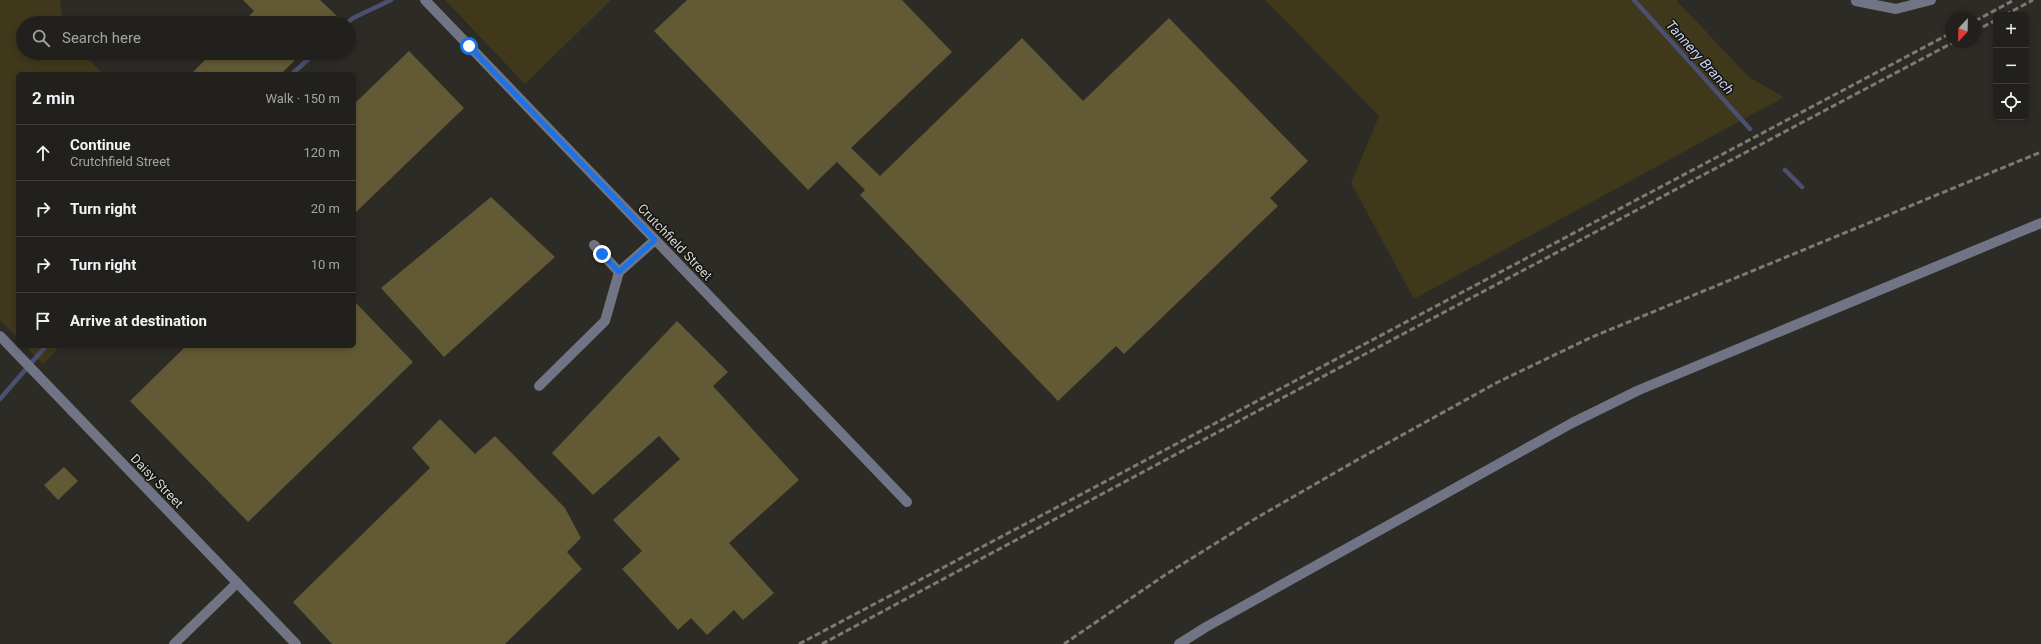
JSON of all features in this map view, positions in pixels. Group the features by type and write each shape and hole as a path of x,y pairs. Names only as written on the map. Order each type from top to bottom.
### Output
{"street":[{"name":"Crutchfield Street","path":"425,0 907,502"},
{"path":"1856,1 1896,9 1931,0"},
{"path":"1179,644 1206,627 1572,423 1639,390 2041,223"},
{"path":"539,386 605,321 619,272 655,240"},
{"path":"594,245 619,272"},
{"name":"Daisy Street","path":"0,336 296,644"},
{"path":"174,644 237,583"}],"shaded area":[{"path":"0,0 60,0 62,16 16,16 16,60 90,60 101,72 16,72 16,336 0,320"},
{"path":"445,0 611,0 525,84"},
{"path":"1265,0 1676,0 1750,78 1784,97 1414,299 1351,183 1379,116"},
{"path":"27,348 58,348 43,364"}],"building":[{"path":"243,0 320,0 337,16 249,16 254,11"},
{"path":"687,0 902,0 952,52 851,148 880,176 1022,38 1083,101 1169,18 1308,161 1270,198 1278,206 1124,354 1116,346 1058,401 860,195 865,190 837,162 808,190 654,31"},
{"path":"409,51 464,108 356,212 356,102"},
{"path":"205,60 295,60 283,72 193,72"},
{"path":"491,197 555,257 444,357 381,288"},
{"path":"356,303 413,362 248,522 130,401 184,348 356,348"},
{"path":"677,321 728,372 713,386 799,480 729,543 774,593 743,620 734,610 707,635 691,618 678,630 622,569 642,551 613,520 680,459 659,436 593,495 552,453"},
{"path":"440,419 475,454 495,436 565,508 581,538 567,552 582,569 505,644 332,644 293,602 430,468 412,448"},
{"path":"64,467 78,481 58,500 44,485"}],"waterway":[{"name":"Tannery Branch","path":"356,17 391,0"},
{"name":"Tannery Branch","path":"1634,0 1750,129"},
{"name":"Tannery Branch","path":"294,72 307,60"},
{"name":"Tannery Branch","path":"1785,170 1802,187"},
{"name":"Tannery Branch","path":"0,399 44,348"}],"railway":[{"path":"1981,18 2014,0"},
{"path":"2011,12 2033,0"},
{"path":"1981,28 1993,22"},
{"path":"799,644 1945,36"},
{"path":"822,644 1186,449 1945,47"},
{"path":"1064,644 1165,575 1253,520 1357,460 1498,382 1592,337 2041,152"}],"route":[{"path":"469,46 655,240 619,272 602,254"}]}
